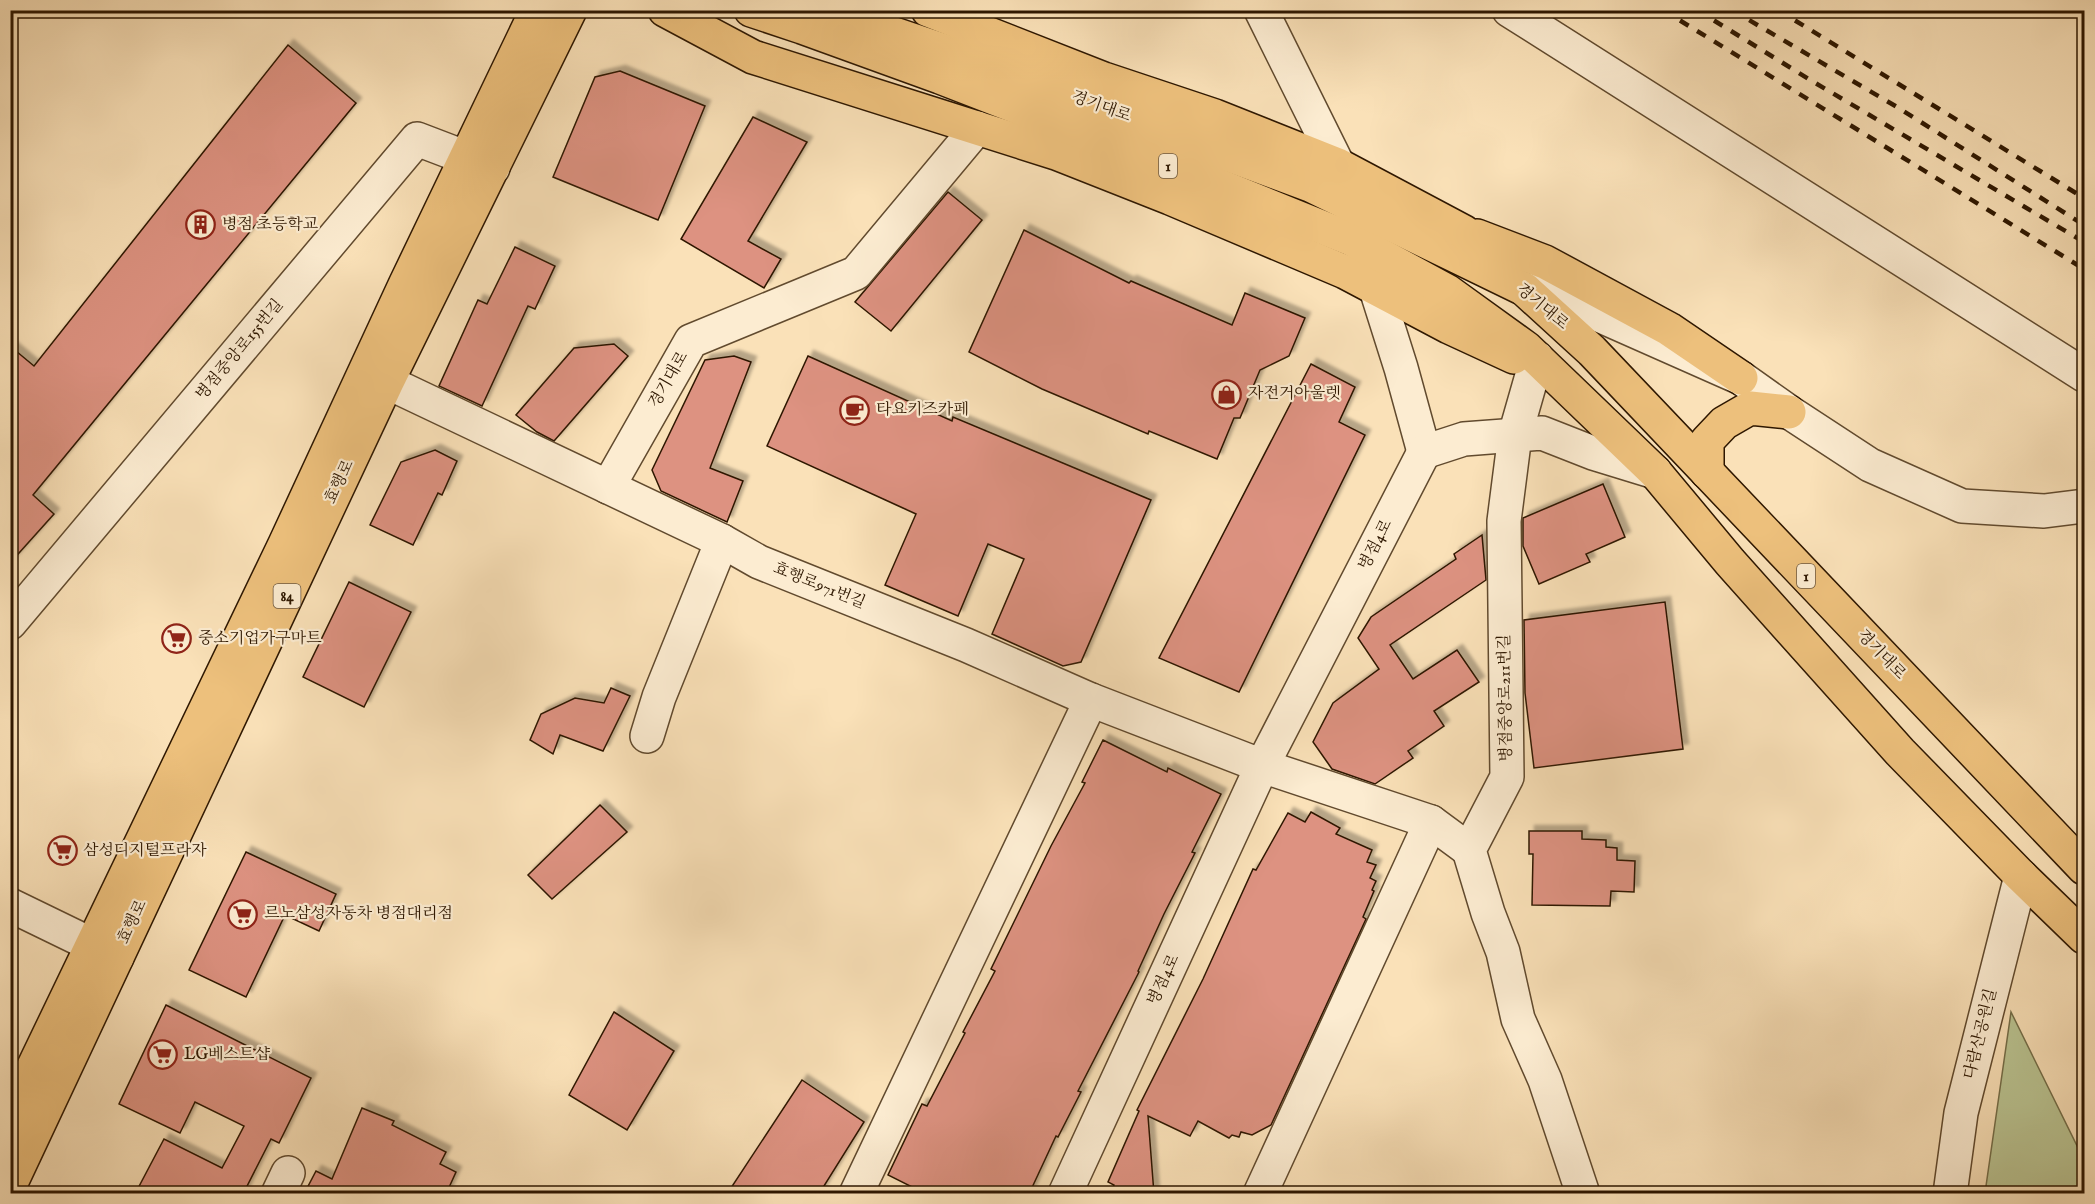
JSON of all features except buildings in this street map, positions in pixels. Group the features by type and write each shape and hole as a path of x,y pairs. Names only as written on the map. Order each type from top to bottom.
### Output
{"main road":[{"name":"효행로","path":"10,1116 105,951 387,382 479,163 537,10"},
{"name":"효행로","path":"10,1185 105,951 285,544 479,163 570,10"},
{"name":"경기대로","path":"665,10 753,57 1056,153 1170,198 1345,272 1449,327 1543,367"},
{"name":"경기대로","path":"751,10 940,77 1351,239 1447,291 1526,348 1543,367 1655,472 1730,562 1900,752 2021,876 2085,937"},
{"name":"경기대로","path":"823,10 995,68 1310,185 1524,289 1592,351 2085,868"},
{"path":"928,10 1104,79 1215,116 1338,165 1464,232 1545,262 1669,329 1741,378"},
{"path":"1464,232 1524,289"},
{"path":"1707,472 1707,441 1724,423 1750,408 1788,412"}],"street":[{"path":"1261,10 1338,165"},
{"path":"1509,10 2085,375"},
{"name":"경기대로","path":"608,487 691,342 802,293 856,273 977,128"},
{"name":"병점중앙로155번길","path":"10,623 417,139 479,163"},
{"path":"1376,289 1424,452 1464,439 1542,433 1593,453 1655,472"},
{"path":"1524,289 1558,297 1741,378 1788,412 1870,465 1962,507 2044,511 2085,506"},
{"name":"병점중앙로211번길","path":"1469,850 1507,777 1504,522 1515,435 1543,367"},
{"name":"효행로971번길","path":"387,382 722,541 759,562 966,645 1091,700 1262,766"},
{"name":"병점4로","path":"1065,1194 1262,766 1424,452"},
{"path":"647,736 659,697 722,541"},
{"path":"856,1194 1091,700"},
{"path":"1262,766 1431,822 1469,850 1488,913 1503,952 1518,1019 1545,1080 1583,1194"},
{"path":"1260,1194 1431,822"},
{"name":"다람산공원길","path":"1950,1194 1961,1113 2021,876"},
{"name":"효행로","path":"10,905 105,951"}],"green space":[{"path":"2011,1012 2084,1160 2084,1193 1985,1193"}],"railway":[{"path":"1663,10 2084,269"},
{"path":"1697,10 2084,242"},
{"path":"1732,10 1897,107 2084,225"},
{"path":"1778,10 2084,198"}],"place":[{"name":"병점 초등학교","path":"201,225"},
{"name":"자전거아울렛","path":"1227,394"},
{"name":"타요키즈카페","path":"855,410"},
{"name":"중소기업가구마트","path":"177,639"},
{"name":"삼성디지털프라자","path":"62,851"},
{"name":"르노삼성자동차 병점대리점","path":"243,914"},
{"name":"LG베스트샵","path":"163,1055"}]}
